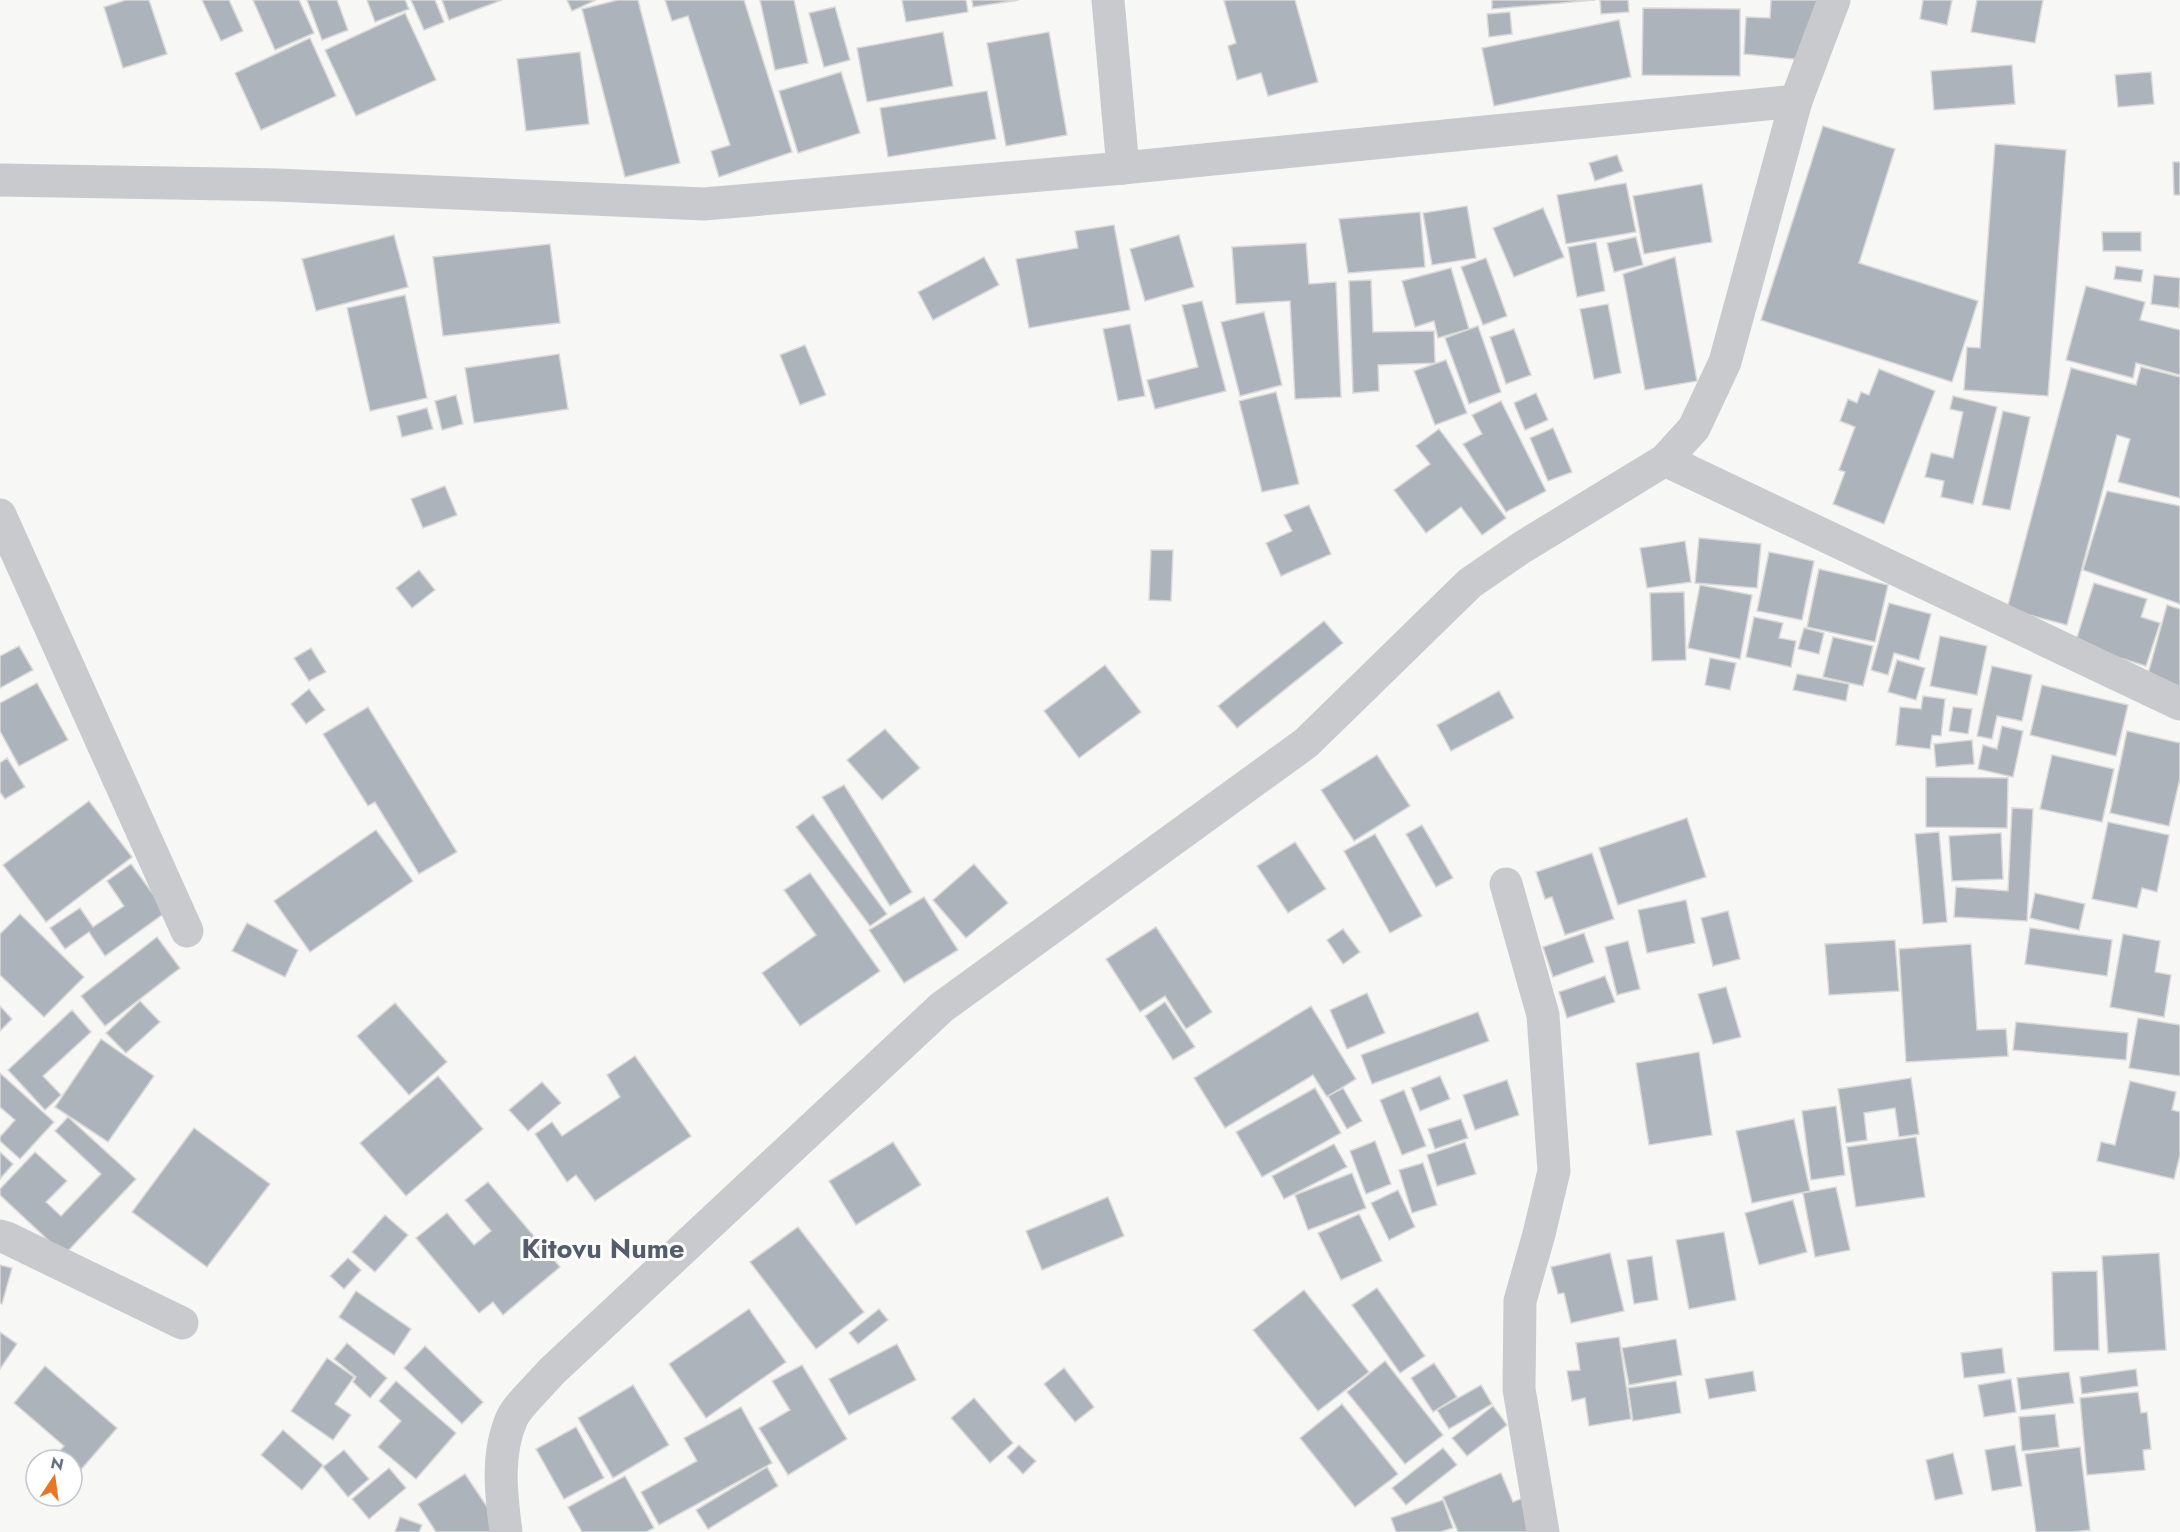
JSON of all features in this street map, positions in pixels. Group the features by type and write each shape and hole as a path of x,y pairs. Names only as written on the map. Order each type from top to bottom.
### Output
{"street":[{"path":"1108,0 1123,168"},
{"path":"506,1532 500,1461 513,1417 551,1372 942,1007 1306,743 1470,582 1665,460 1694,428 1725,362 1796,101 1834,0"},
{"path":"0,180 277,185 704,204 1123,168 1796,101"},
{"path":"1665,460 2180,704"},
{"path":"0,515 187,931"},
{"path":"1506,884 1543,1015 1554,1171 1520,1301 1519,1389 1543,1532"},
{"path":"0,1236 182,1323"}],"building":[{"path":"126,0 149,0 167,54 123,68 104,7"},
{"path":"202,0 229,0 243,31 221,41"},
{"path":"253,0 299,0 314,33 275,50"},
{"path":"307,0 337,0 348,30 322,40"},
{"path":"367,0 405,0 409,9 375,22"},
{"path":"411,0 435,0 444,22 424,30"},
{"path":"442,0 502,0 449,20"},
{"path":"567,0 596,0 572,11"},
{"path":"618,0 638,0 680,163 625,177 582,9"},
{"path":"665,0 744,0 792,152 719,177 711,151 730,145 688,16 672,21"},
{"path":"760,0 794,0 808,63 775,70"},
{"path":"902,0 966,0 968,12 906,22"},
{"path":"972,0 1019,0 973,7"},
{"path":"1295,0 1318,82 1268,96 1261,73 1237,80 1228,46 1236,43 1224,1"},
{"path":"1492,0 1595,0 1492,9"},
{"path":"1600,0 1628,0 1629,12 1601,14"},
{"path":"1771,0 1824,0 1804,60 1744,54 1746,17 1770,18"},
{"path":"1923,0 1952,0 1947,25 1920,19"},
{"path":"1977,0 2043,0 2035,43 1971,32"},
{"path":"835,7 850,60 824,67 809,13"},
{"path":"1643,8 1740,9 1740,76 1642,75"},
{"path":"1510,12 1512,34 1489,37 1487,14"},
{"path":"405,13 436,80 356,116 325,50"},
{"path":"1619,20 1631,77 1494,106 1482,48"},
{"path":"943,32 953,86 867,102 857,48"},
{"path":"1049,32 1067,135 1006,146 987,43"},
{"path":"310,38 336,96 261,130 235,73"},
{"path":"580,52 589,124 526,131 517,59"},
{"path":"2012,65 2015,104 1934,110 1931,71"},
{"path":"841,72 860,133 798,153 779,91"},
{"path":"2151,72 2154,104 2118,107 2115,75"},
{"path":"987,91 996,139 888,157 880,108"},
{"path":"1823,126 1895,149 1859,263 1978,301 1952,382 1761,320"},
{"path":"1995,144 2066,150 2048,396 1964,390 1967,347 1980,348"},
{"path":"1617,155 1623,171 1595,181 1589,163"},
{"path":"2173,162 2180,162 2180,195 2174,195"},
{"path":"1626,183 1636,232 1566,244 1557,195"},
{"path":"1702,184 1712,242 1644,254 1633,196"},
{"path":"1467,206 1476,258 1432,265 1423,213"},
{"path":"1543,208 1564,257 1514,277 1493,228"},
{"path":"1420,212 1425,267 1348,273 1339,219"},
{"path":"1114,225 1130,310 1029,328 1016,259 1078,248 1075,231"},
{"path":"2102,232 2141,232 2141,251 2103,251"},
{"path":"394,235 408,287 316,311 302,259"},
{"path":"1179,235 1194,287 1145,301 1130,249"},
{"path":"1636,237 1643,265 1614,272 1607,243"},
{"path":"1596,242 1605,291 1577,297 1568,247"},
{"path":"1306,243 1309,284 1336,282 1341,397 1295,399 1290,301 1236,304 1232,247"},
{"path":"550,244 560,323 443,336 433,257"},
{"path":"984,257 999,285 933,320 918,292"},
{"path":"1675,257 1697,381 1645,390 1623,274"},
{"path":"1486,258 1507,316 1483,325 1461,267"},
{"path":"2116,266 2143,270 2141,282 2114,279"},
{"path":"1451,268 1469,329 1438,338 1434,321 1415,327 1402,281"},
{"path":"2154,275 2180,278 2179,308 2151,304"},
{"path":"1371,280 1373,332 1434,331 1435,363 1378,365 1379,391 1353,393 1349,281"},
{"path":"2086,286 2145,302 2140,320 2180,330 2180,375 2136,363 2133,378 2066,360"},
{"path":"405,295 427,398 370,411 347,308"},
{"path":"1202,301 1226,391 1155,409 1147,380 1198,367 1182,305"},
{"path":"1608,304 1621,373 1594,379 1580,309"},
{"path":"1264,312 1282,385 1240,396 1221,322"},
{"path":"1130,324 1145,396 1118,401 1103,329"},
{"path":"1478,326 1501,392 1469,404 1445,338"},
{"path":"1514,329 1531,375 1506,384 1490,337"},
{"path":"805,345 826,395 800,405 780,355"},
{"path":"559,354 568,409 474,423 465,368"},
{"path":"1446,360 1467,413 1435,425 1414,371"},
{"path":"2141,367 2180,377 2180,498 2118,482 2130,439 2117,435 2067,625 2007,609 2071,368 2136,385"},
{"path":"1879,369 1935,391 1884,524 1833,504 1845,472 1839,470 1855,427 1840,421 1848,399 1857,403 1861,392 1869,395"},
{"path":"1276,392 1299,484 1262,492 1239,401"},
{"path":"1536,393 1548,420 1525,430 1514,403"},
{"path":"456,395 463,424 442,430 435,401"},
{"path":"1953,396 1997,407 1973,504 1941,497 1944,481 1925,477 1931,453 1953,458 1963,412 1950,409"},
{"path":"1501,401 1546,491 1506,512 1463,444 1482,434 1472,415"},
{"path":"427,408 433,429 402,437 397,416"},
{"path":"2003,411 2030,417 2010,510 1982,505"},
{"path":"1553,428 1572,472 1548,481 1530,438"},
{"path":"1439,429 1506,518 1482,535 1461,507 1426,533 1394,490 1430,464 1416,446"},
{"path":"445,486 457,515 423,528 411,499"},
{"path":"2107,491 2180,506 2180,604 2083,570"},
{"path":"1309,505 1331,554 1281,576 1266,543 1292,531 1284,515"},
{"path":"1699,538 1761,544 1757,588 1695,583"},
{"path":"1685,541 1691,582 1647,588 1640,548"},
{"path":"1151,550 1173,550 1171,601 1149,600"},
{"path":"1769,552 1814,561 1802,620 1757,611"},
{"path":"1819,569 1888,585 1875,642 1807,627"},
{"path":"419,570 435,590 412,608 396,588"},
{"path":"2094,583 2147,599 2141,617 2160,623 2146,666 2075,644"},
{"path":"1700,585 1752,595 1740,659 1688,648"},
{"path":"1684,592 1686,660 1652,661 1650,593"},
{"path":"1889,603 1931,614 1919,660 1894,653 1888,675 1871,670"},
{"path":"2167,605 2180,609 2180,690 2146,681"},
{"path":"1754,617 1783,623 1779,638 1796,641 1791,667 1746,657"},
{"path":"1324,621 1343,643 1237,728 1218,706"},
{"path":"1804,628 1824,633 1819,654 1798,649"},
{"path":"1940,636 1987,646 1977,695 1930,686"},
{"path":"1833,637 1873,646 1863,686 1823,677"},
{"path":"19,646 33,670 0,688 0,656"},
{"path":"311,648 326,672 309,681 294,658"},
{"path":"1710,658 1736,663 1730,690 1705,685"},
{"path":"1897,660 1925,668 1916,700 1888,692"},
{"path":"1105,665 1141,712 1079,758 1044,711"},
{"path":"1992,666 2032,675 2022,721 1997,716 1992,739 1977,736"},
{"path":"1797,674 1849,684 1846,701 1793,690"},
{"path":"37,683 68,740 19,766 0,731 0,703"},
{"path":"2042,685 2128,705 2116,756 2030,735"},
{"path":"309,689 325,710 306,724 291,704"},
{"path":"1499,691 1514,718 1451,751 1437,725"},
{"path":"1923,696 1945,699 1941,736 1932,735 1930,749 1896,745 1900,707 1921,709"},
{"path":"368,707 457,852 419,874 375,802 368,806 323,734"},
{"path":"1953,707 1972,709 1968,734 1949,731"},
{"path":"2002,726 2023,731 2013,777 1978,769 1983,745 1997,749"},
{"path":"885,729 920,768 882,800 847,760"},
{"path":"2127,731 2180,743 2180,778 2169,826 2110,813"},
{"path":"1972,740 1974,764 1936,767 1934,744"},
{"path":"1377,755 1410,806 1354,841 1321,790"},
{"path":"2052,755 2114,769 2102,822 2040,809"},
{"path":"7,758 25,787 5,799 0,792 0,763"},
{"path":"1926,777 2008,778 2007,828 1926,827"},
{"path":"844,785 912,892 890,906 822,797"},
{"path":"89,801 132,857 46,922 3,865"},
{"path":"2012,808 2033,809 2027,921 1954,917 1956,887 2008,891"},
{"path":"813,814 887,914 870,926 796,827"},
{"path":"1687,818 1706,877 1618,905 1599,848"},
{"path":"2108,822 2169,835 2157,892 2142,888 2137,908 2092,899"},
{"path":"1422,825 1453,878 1436,887 1406,834"},
{"path":"376,830 413,881 310,952 274,901"},
{"path":"1939,832 1947,922 1923,924 1915,834"},
{"path":"2001,833 2003,879 1952,881 1949,836"},
{"path":"1375,834 1422,916 1390,933 1344,851"},
{"path":"1295,842 1326,889 1288,913 1257,866"},
{"path":"1592,853 1614,919 1565,935 1552,897 1545,899 1536,872"},
{"path":"131,864 166,912 105,956 89,932 65,949 50,928 80,908 93,927 124,906 107,881"},
{"path":"974,864 1008,903 966,938 933,900"},
{"path":"810,873 880,971 800,1026 762,973 816,935 784,890"},
{"path":"2035,893 2085,904 2079,930 2030,918"},
{"path":"924,897 958,950 904,983 869,930"},
{"path":"1686,900 1695,943 1647,953 1638,910"},
{"path":"1728,911 1740,959 1713,966 1701,918"},
{"path":"20,914 84,977 44,1017 0,975 0,934"},
{"path":"247,923 298,950 285,977 232,951"},
{"path":"1156,927 1212,1012 1186,1029 1165,996 1140,1012 1106,959"},
{"path":"2030,928 2112,940 2107,976 2025,964"},
{"path":"1343,929 1360,952 1343,964 1327,940"},
{"path":"1584,933 1594,962 1553,977 1543,947"},
{"path":"2123,934 2160,941 2155,972 2171,975 2164,1017 2110,1007"},
{"path":"157,937 180,968 105,1026 81,996"},
{"path":"1895,940 1899,991 1829,995 1825,944"},
{"path":"1628,941 1640,989 1617,995 1605,947"},
{"path":"1971,944 1977,1030 2006,1029 2008,1056 1906,1062 1899,949"},
{"path":"1605,976 1615,1002 1567,1018 1559,992"},
{"path":"1726,987 1741,1037 1713,1044 1698,994"},
{"path":"1367,993 1385,1033 1347,1049 1330,1010"},
{"path":"140,1001 160,1022 126,1053 106,1033"},
{"path":"1165,1002 1195,1047 1173,1060 1145,1016"},
{"path":"395,1003 447,1062 409,1095 357,1036"},
{"path":"0,1006 12,1019 0,1031"},
{"path":"1311,1006 1356,1079 1327,1097 1313,1075 1225,1128 1194,1078"},
{"path":"72,1010 91,1032 43,1076 61,1095 45,1110 8,1070"},
{"path":"1478,1012 1489,1041 1372,1084 1361,1055"},
{"path":"2138,1018 2180,1025 2180,1076 2129,1068"},
{"path":"2016,1022 2128,1033 2126,1060 2013,1050"},
{"path":"101,1039 154,1076 108,1142 55,1107"},
{"path":"1699,1052 1712,1135 1649,1145 1636,1063"},
{"path":"635,1056 691,1136 595,1201 576,1175 567,1182 535,1134 552,1122 562,1136 620,1097 607,1075"},
{"path":"0,1073 54,1122 20,1159 0,1141 0,1137 15,1120 0,1107"},
{"path":"438,1076 483,1129 406,1196 360,1143"},
{"path":"1440,1076 1450,1099 1420,1111 1411,1088"},
{"path":"1911,1078 1919,1134 1899,1137 1895,1108 1864,1113 1867,1140 1846,1143 1838,1089"},
{"path":"1507,1080 1519,1115 1475,1130 1463,1095"},
{"path":"2130,1081 2176,1092 2172,1110 2180,1112 2180,1155 2174,1179 2097,1161 2101,1142 2115,1145"},
{"path":"542,1082 561,1103 528,1131 509,1110"},
{"path":"1315,1088 1341,1133 1262,1177 1236,1132"},
{"path":"1343,1088 1362,1121 1347,1129 1328,1096"},
{"path":"1404,1090 1426,1146 1402,1155 1380,1100"},
{"path":"1836,1106 1845,1175 1811,1180 1802,1111"},
{"path":"68,1117 136,1179 64,1255 0,1195 0,1189 35,1152 67,1181 46,1202 61,1216 101,1174 55,1131"},
{"path":"1461,1119 1468,1138 1435,1149 1428,1129"},
{"path":"1794,1119 1810,1191 1752,1203 1736,1131"},
{"path":"194,1128 270,1184 207,1267 132,1212"},
{"path":"1916,1137 1925,1197 1856,1207 1847,1147"},
{"path":"1375,1141 1391,1184 1366,1194 1350,1151"},
{"path":"893,1142 921,1185 856,1225 829,1181"},
{"path":"1465,1142 1476,1174 1437,1186 1427,1155"},
{"path":"1334,1144 1347,1167 1284,1199 1272,1176"},
{"path":"0,1152 13,1164 0,1179"},
{"path":"1423,1163 1437,1205 1412,1213 1399,1170"},
{"path":"1352,1173 1366,1208 1308,1230 1295,1195"},
{"path":"488,1182 560,1267 503,1315 493,1302 479,1313 416,1238 447,1213 474,1245 491,1231 465,1200"},
{"path":"1836,1187 1850,1250 1815,1257 1803,1193"},
{"path":"1398,1190 1415,1227 1389,1240 1371,1203"},
{"path":"1108,1197 1124,1236 1042,1270 1026,1231"},
{"path":"1793,1200 1807,1252 1759,1265 1745,1213"},
{"path":"1359,1214 1382,1261 1341,1280 1318,1233"},
{"path":"385,1215 408,1235 375,1272 352,1252"},
{"path":"798,1227 864,1312 816,1349 750,1262"},
{"path":"1724,1232 1736,1300 1689,1309 1676,1240"},
{"path":"1610,1253 1624,1311 1571,1323 1564,1293 1558,1294 1551,1267"},
{"path":"2159,1253 2166,1350 2108,1353 2102,1256"},
{"path":"1652,1256 1658,1300 1634,1304 1627,1260"},
{"path":"348,1258 361,1270 344,1289 330,1276"},
{"path":"0,1265 12,1268 2,1304 0,1303"},
{"path":"2097,1271 2099,1350 2054,1351 2052,1272"},
{"path":"1377,1288 1425,1356 1400,1373 1352,1305"},
{"path":"1304,1290 1369,1372 1318,1411 1253,1330"},
{"path":"356,1291 411,1329 394,1355 339,1317"},
{"path":"749,1309 786,1362 706,1418 669,1364"},
{"path":"879,1309 888,1320 858,1344 849,1333"},
{"path":"0,1332 17,1344 0,1369"},
{"path":"1619,1337 1631,1419 1589,1426 1585,1398 1572,1401 1567,1371 1580,1370 1576,1343"},
{"path":"1676,1339 1682,1375 1629,1385 1622,1348"},
{"path":"347,1343 387,1378 370,1398 353,1382 356,1377 334,1359"},
{"path":"897,1344 916,1380 849,1415 829,1379"},
{"path":"425,1346 483,1402 462,1424 404,1368"},
{"path":"2002,1348 2005,1373 1964,1378 1961,1353"},
{"path":"327,1358 354,1377 335,1404 351,1415 333,1440 291,1411"},
{"path":"1385,1361 1443,1435 1405,1464 1347,1392"},
{"path":"1434,1363 1457,1397 1433,1412 1411,1378"},
{"path":"802,1365 847,1439 788,1475 759,1428 790,1410 772,1381"},
{"path":"45,1366 117,1428 84,1466 84,1448 62,1448 64,1446 14,1403"},
{"path":"1064,1368 1094,1407 1075,1422 1044,1384"},
{"path":"2136,1369 2138,1386 2082,1394 2080,1377"},
{"path":"1753,1371 1756,1391 1709,1399 1705,1379"},
{"path":"2069,1372 2074,1403 2021,1410 2017,1378"},
{"path":"2011,1379 2016,1412 1984,1417 1978,1385"},
{"path":"396,1381 456,1433 416,1479 378,1447 401,1421 379,1401"},
{"path":"1676,1381 1681,1413 1633,1421 1628,1388"},
{"path":"633,1385 669,1445 613,1478 578,1418"},
{"path":"1481,1385 1492,1404 1449,1429 1437,1410"},
{"path":"2138,1392 2141,1413 2147,1412 2151,1449 2143,1450 2145,1470 2087,1475 2080,1398"},
{"path":"974,1398 1013,1443 990,1463 951,1418"},
{"path":"1342,1404 1398,1474 1355,1507 1300,1438"},
{"path":"1493,1406 1507,1425 1467,1456 1452,1438"},
{"path":"741,1407 772,1463 659,1525 641,1492 697,1461 684,1438"},
{"path":"2055,1414 2059,1447 2022,1451 2019,1417"},
{"path":"576,1427 604,1478 564,1499 536,1449"},
{"path":"283,1430 323,1465 302,1490 261,1455"},
{"path":"1019,1445 1036,1461 1023,1474 1007,1457"},
{"path":"2015,1445 2022,1486 1992,1491 1985,1450"},
{"path":"2080,1447 2090,1530 2036,1532 2025,1454"},
{"path":"1443,1448 1457,1465 1406,1505 1392,1488"},
{"path":"344,1450 369,1479 348,1497 323,1467"},
{"path":"1953,1453 1963,1494 1935,1500 1926,1460"},
{"path":"767,1467 778,1486 708,1529 696,1510"},
{"path":"389,1468 406,1488 369,1519 352,1499"},
{"path":"1501,1473 1513,1502 1528,1496 1528,1532 1458,1532 1443,1497"},
{"path":"465,1474 504,1532 436,1532 418,1504"},
{"path":"625,1476 654,1528 646,1532 582,1532 568,1507"},
{"path":"1443,1500 1453,1528 1440,1532 1396,1532 1391,1518"},
{"path":"400,1517 422,1525 419,1532 395,1532"}],"district":[{"name":"Kitovu Nume","path":"603,1249"}]}
